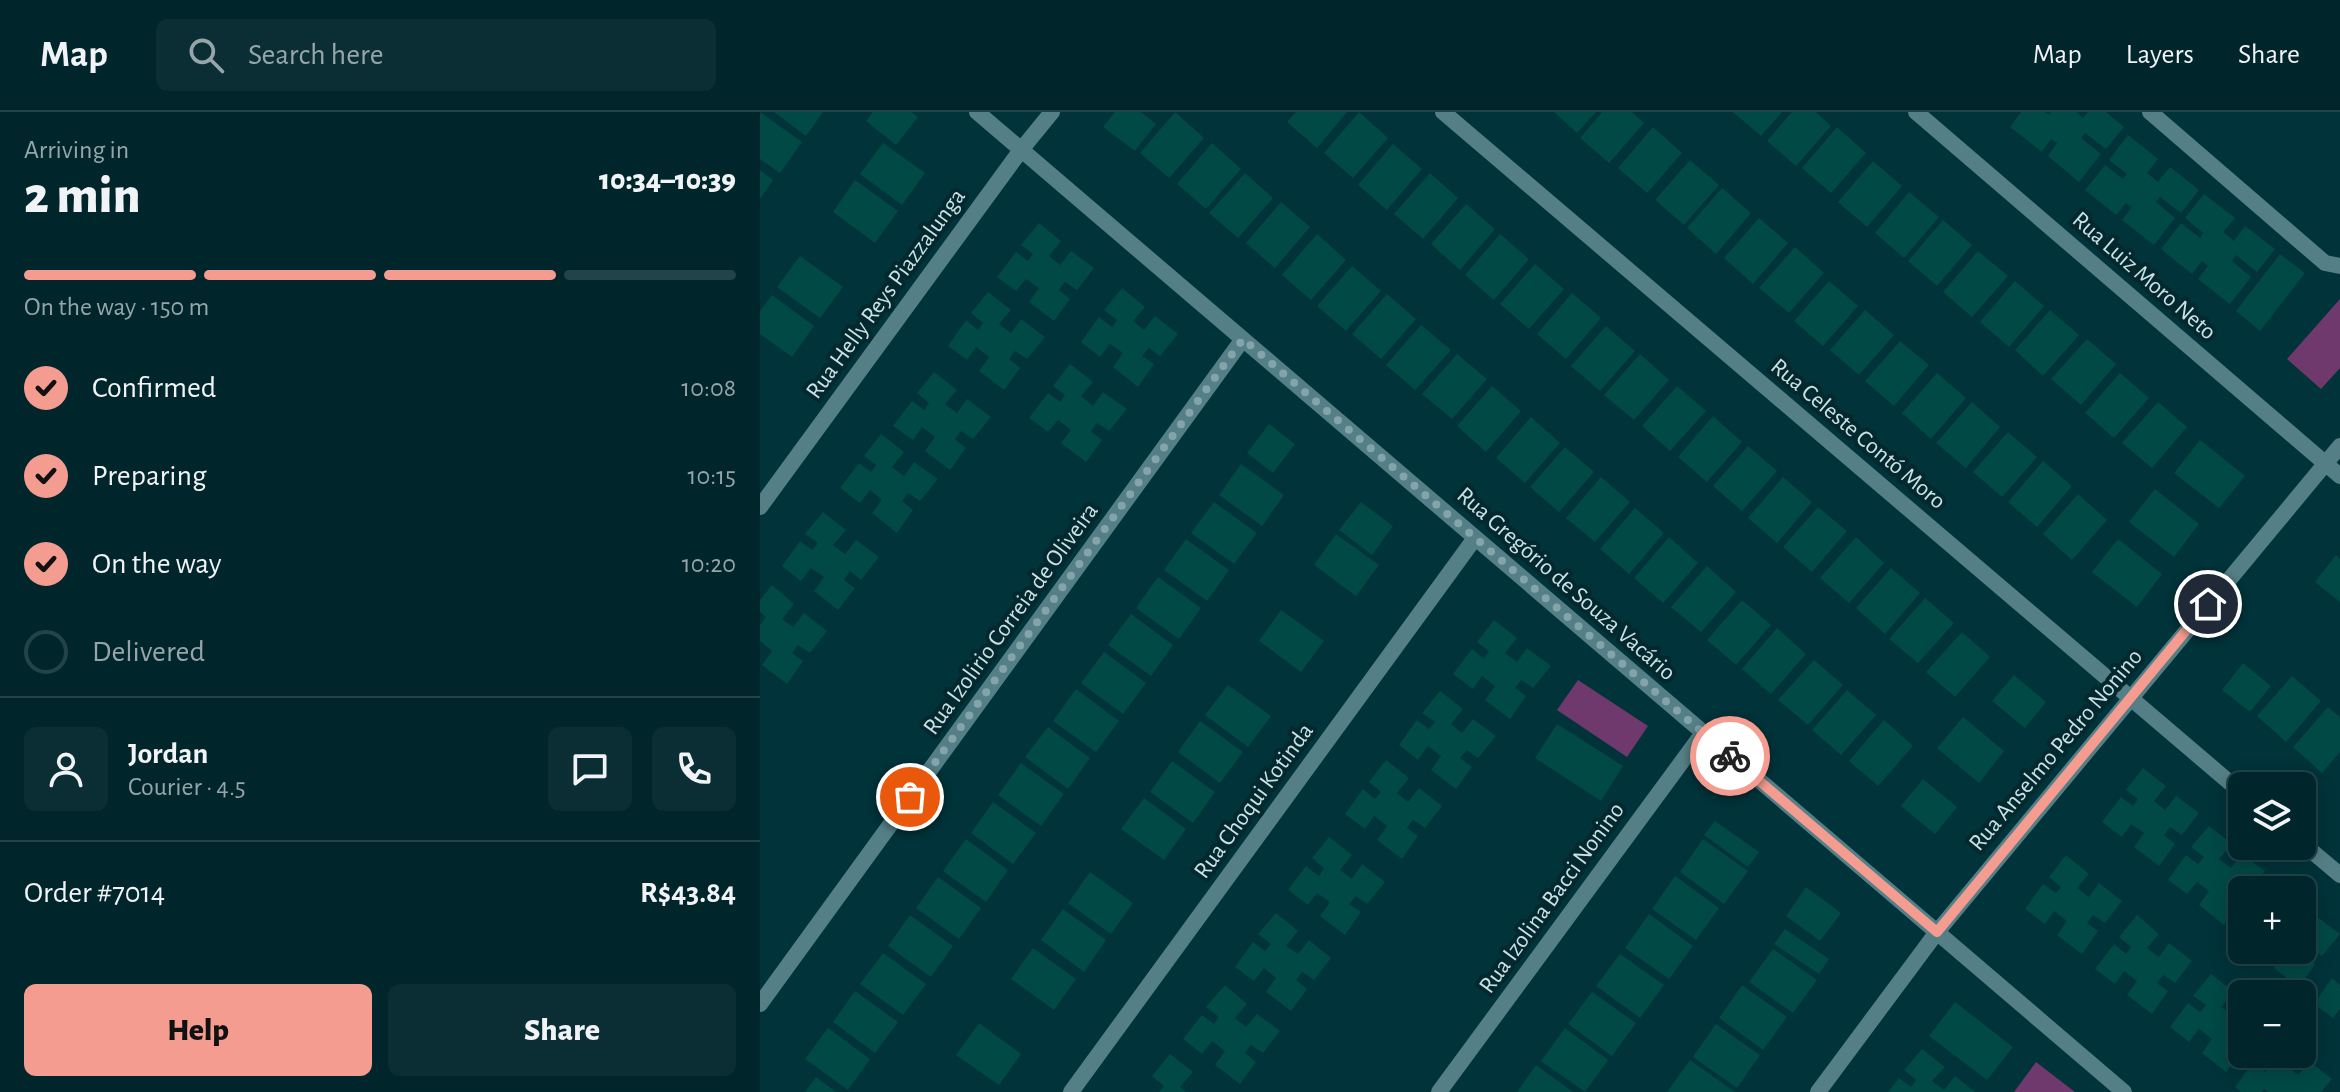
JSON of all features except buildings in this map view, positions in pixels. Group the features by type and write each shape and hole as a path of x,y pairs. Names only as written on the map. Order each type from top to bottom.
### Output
{"street":[{"name":"Rua Gregório de Souza Vacário","path":"977,112 2124,1092"},
{"name":"Rua Helly Reys Piazzalunga","path":"760,507 1052,112"},
{"name":"Rua Celeste Contó Moro","path":"1443,112 2228,781"},
{"name":"Rua Luiz Moro Neto","path":"1916,112 2340,476"},
{"path":"2150,112 2325,263 2340,266"},
{"name":"Rua Izolirio Correia de Oliveira","path":"760,1004 1243,339"},
{"name":"Rua Anselmo Pedro Nonino","path":"1818,1092 1937,932 2340,446"},
{"name":"Rua Choqui Kotinda","path":"1071,1092 1475,538"},
{"name":"Rua Izolina Bacci Nonino","path":"1439,1092 1703,733"},
{"path":"2316,855 2340,875"}],"shaded area":[{"path":"2340,299 2340,368 2321,389 2287,359"},
{"path":"1578,680 1648,726 1627,757 1557,710"},
{"path":"2036,1062 2075,1092 2014,1092"}],"way so far":[{"path":"910,797 1243,339 1730,756"}],"route":[{"path":"1730,756 1937,932 2208,604"}]}
